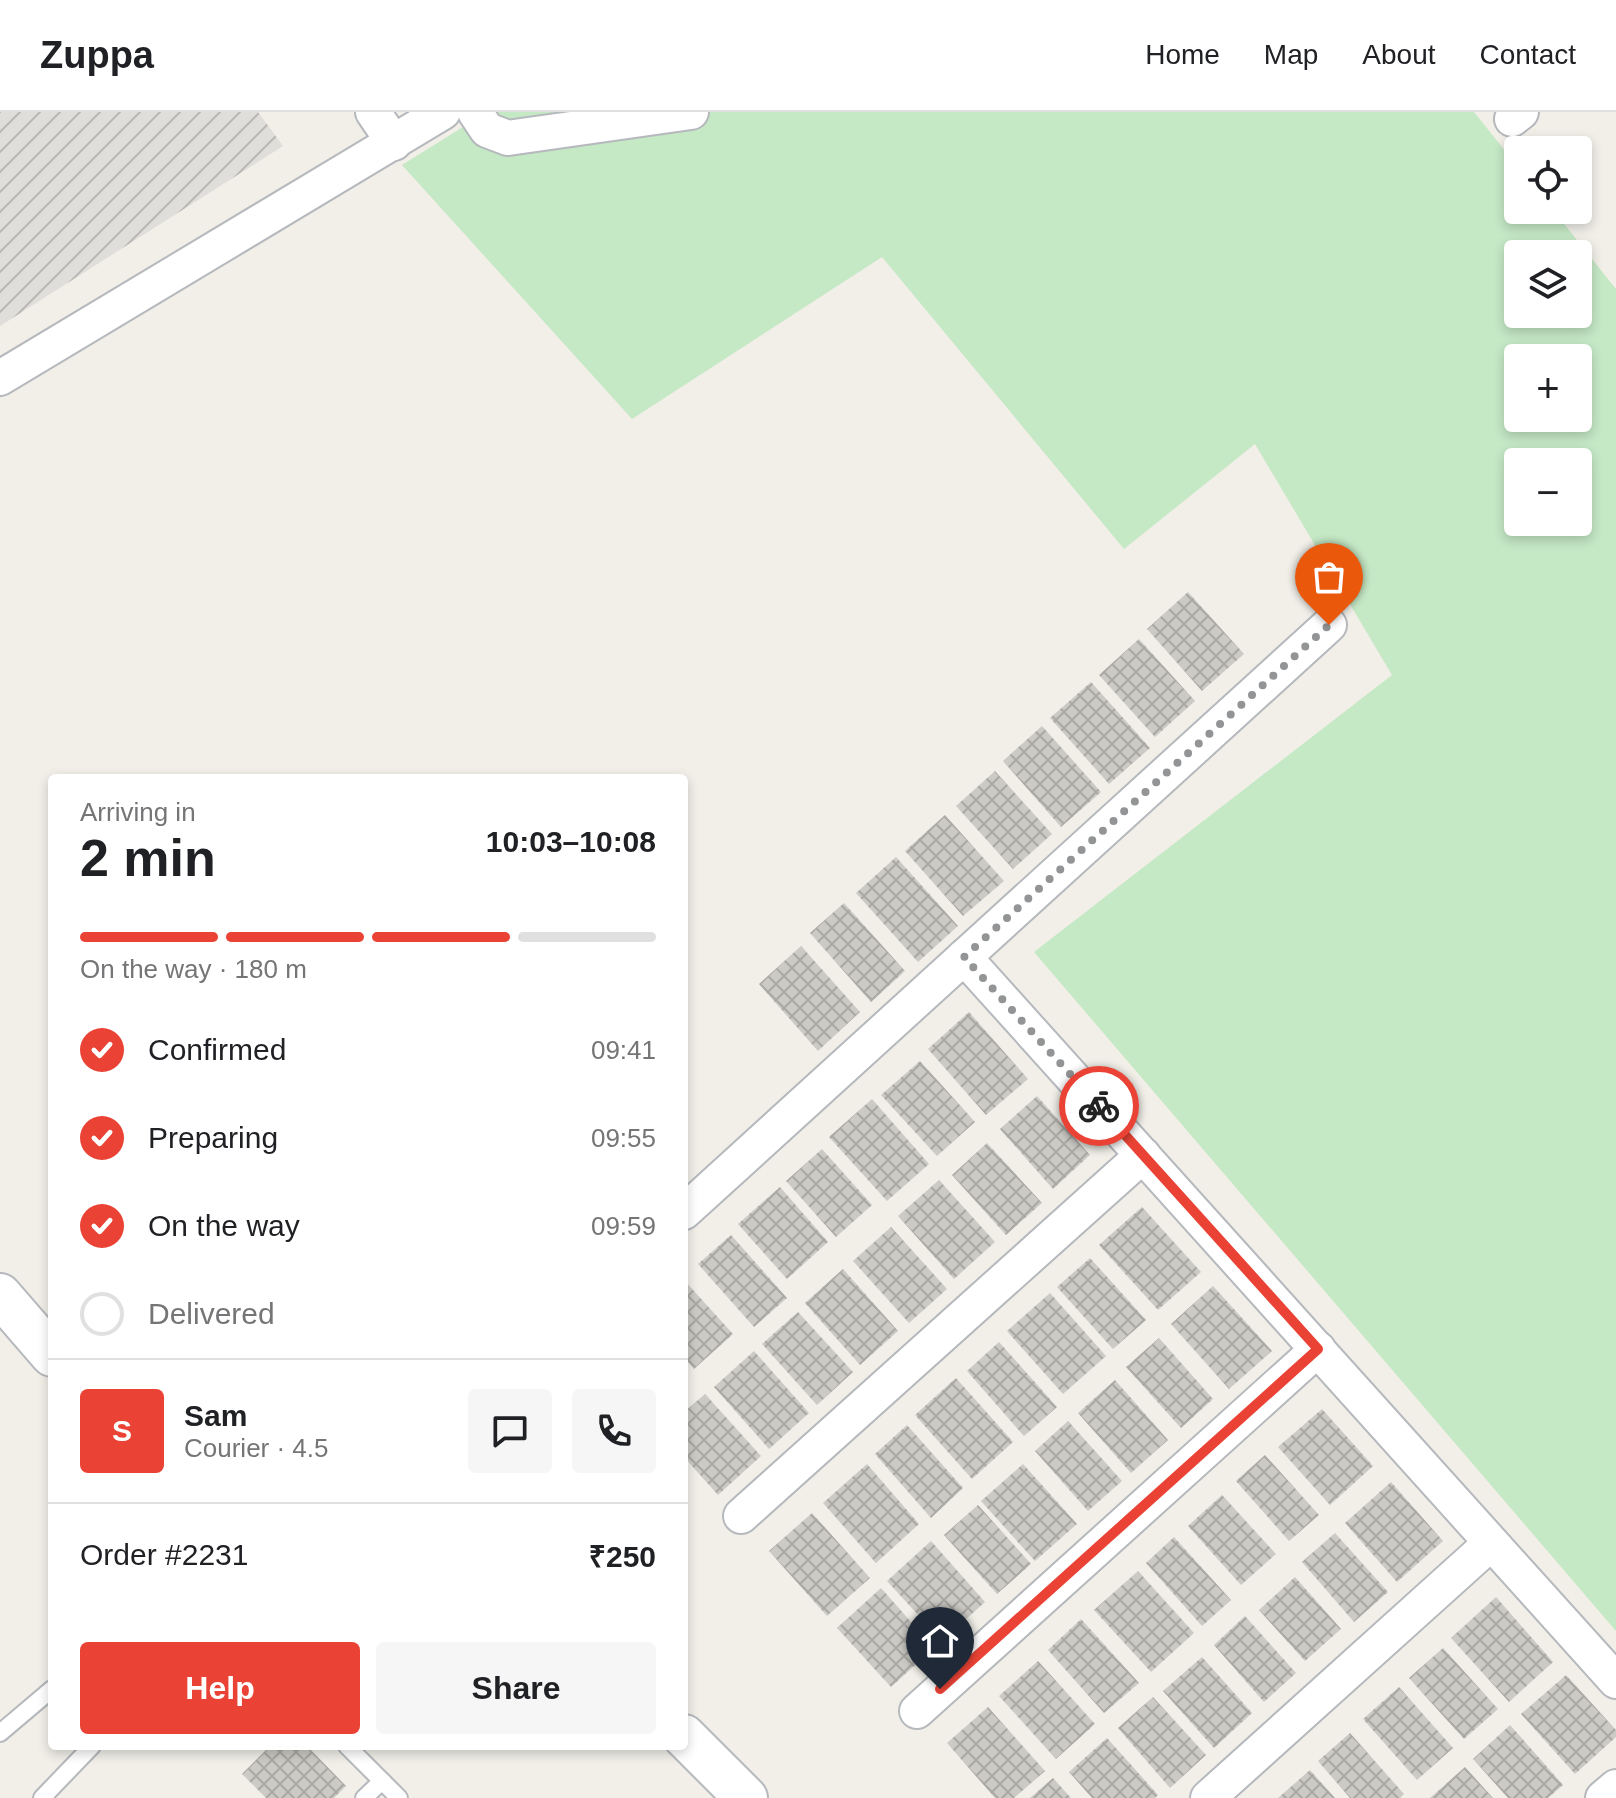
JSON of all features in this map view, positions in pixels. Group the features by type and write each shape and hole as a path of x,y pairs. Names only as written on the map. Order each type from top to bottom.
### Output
{"street":[{"path":"373,112 394,143"},
{"path":"0,378 443,112"},
{"path":"475,112 487,130 508,138 691,112"},
{"path":"688,1208 1329,625"},
{"path":"964,957 1616,1681"},
{"path":"741,1516 1143,1155"},
{"path":"0,1295 48,1350"},
{"path":"917,1711 1318,1349"},
{"path":"1208,1798 1491,1543"},
{"path":"688,1740 746,1798"},
{"path":"1603,1798 1616,1787"}],"lane":[{"path":"0,1733 48,1692"},
{"path":"42,1798 88,1750"},
{"path":"351,1750 399,1798"},
{"path":"364,1798 382,1781"}],"shaded area":[{"path":"0,112 258,112 283,146 0,326"}],"green space":[{"path":"487,112 1474,112 1504,150 1504,224 1564,224 1577,240 1504,240 1504,328 1592,328 1592,259 1616,289 1616,1631 1034,952 1392,675 1255,444 1124,549 882,257 632,419 402,165"}],"building":[{"path":"1188,592 1244,654 1202,691 1147,629"},
{"path":"1139,639 1195,701 1155,737 1099,675"},
{"path":"1091,682 1150,748 1109,784 1050,718"},
{"path":"1042,726 1101,792 1061,827 1003,761"},
{"path":"995,771 1052,834 1013,869 956,806"},
{"path":"945,815 1004,881 963,916 905,851"},
{"path":"896,857 958,926 918,962 856,893"},
{"path":"844,903 905,971 871,1002 810,933"},
{"path":"801,946 860,1012 818,1051 759,984"},
{"path":"969,1012 1028,1079 986,1115 928,1049"},
{"path":"920,1061 975,1122 937,1156 881,1095"},
{"path":"1037,1096 1090,1155 1053,1189 1000,1129"},
{"path":"872,1099 929,1164 887,1201 829,1137"},
{"path":"987,1143 1042,1203 1006,1235 952,1175"},
{"path":"822,1149 872,1205 836,1237 786,1181"},
{"path":"939,1180 995,1242 954,1279 898,1216"},
{"path":"780,1187 828,1242 787,1279 738,1224"},
{"path":"1142,1207 1201,1272 1158,1310 1099,1245"},
{"path":"891,1227 947,1289 909,1323 853,1261"},
{"path":"731,1235 787,1298 754,1327 698,1264"},
{"path":"1090,1258 1146,1320 1113,1349 1057,1287"},
{"path":"843,1269 898,1331 860,1365 805,1303"},
{"path":"688,1284 733,1334 694,1369 688,1362"},
{"path":"1213,1286 1272,1351 1229,1389 1171,1324"},
{"path":"1050,1293 1106,1356 1063,1394 1007,1331"},
{"path":"798,1312 853,1372 817,1405 762,1344"},
{"path":"1159,1338 1213,1399 1181,1428 1126,1367"},
{"path":"999,1342 1057,1407 1024,1436 967,1371"},
{"path":"754,1351 809,1413 769,1449 714,1387"},
{"path":"956,1378 1013,1442 972,1479 915,1415"},
{"path":"1115,1380 1168,1440 1131,1473 1078,1413"},
{"path":"705,1394 761,1456 718,1495 688,1461 688,1409"},
{"path":"1322,1409 1373,1466 1330,1505 1278,1447"},
{"path":"1068,1421 1122,1481 1088,1511 1035,1451"},
{"path":"907,1425 963,1488 931,1518 875,1454"},
{"path":"1265,1455 1319,1515 1289,1541 1236,1481"},
{"path":"867,1464 919,1524 876,1563 823,1503"},
{"path":"1023,1464 1077,1524 1035,1561 981,1501"},
{"path":"1391,1482 1443,1541 1397,1582 1345,1523"},
{"path":"1222,1495 1276,1554 1241,1585 1188,1526"},
{"path":"978,1505 1031,1564 997,1594 944,1535"},
{"path":"812,1513 870,1578 827,1616 769,1551"},
{"path":"1335,1533 1388,1592 1354,1622 1302,1562"},
{"path":"1174,1537 1231,1600 1202,1626 1146,1563"},
{"path":"931,1541 985,1602 942,1641 887,1581"},
{"path":"1138,1571 1194,1633 1151,1672 1094,1610"},
{"path":"1295,1577 1341,1629 1305,1661 1259,1610"},
{"path":"881,1588 934,1648 891,1687 837,1628"},
{"path":"1496,1597 1553,1662 1509,1702 1451,1638"},
{"path":"1245,1616 1296,1673 1264,1702 1214,1645"},
{"path":"1081,1619 1139,1683 1104,1713 1048,1650"},
{"path":"1443,1648 1498,1709 1464,1739 1409,1678"},
{"path":"1202,1657 1252,1713 1214,1748 1163,1691"},
{"path":"1038,1661 1095,1724 1056,1759 999,1696"},
{"path":"1566,1675 1616,1730 1616,1737 1575,1774 1521,1714"},
{"path":"1399,1687 1453,1748 1417,1780 1363,1719"},
{"path":"1153,1697 1206,1755 1170,1788 1118,1728"},
{"path":"988,1707 1045,1771 1014,1798 995,1798 947,1743"},
{"path":"1510,1725 1563,1785 1548,1798 1508,1798 1473,1759"},
{"path":"1350,1733 1404,1794 1400,1798 1350,1798 1318,1761"},
{"path":"1107,1738 1158,1795 1155,1798 1092,1798 1069,1772"},
{"path":"266,1750 311,1750 346,1786 334,1798 266,1798 242,1774"},
{"path":"1465,1767 1493,1798 1430,1798"},
{"path":"1310,1770 1335,1798 1278,1798"},
{"path":"1053,1778 1071,1798 1030,1798"}],"way so far":[{"path":"1099,1106 964,957 1329,625"}],"route":[{"path":"940,1689 1318,1349 1099,1106"}]}
